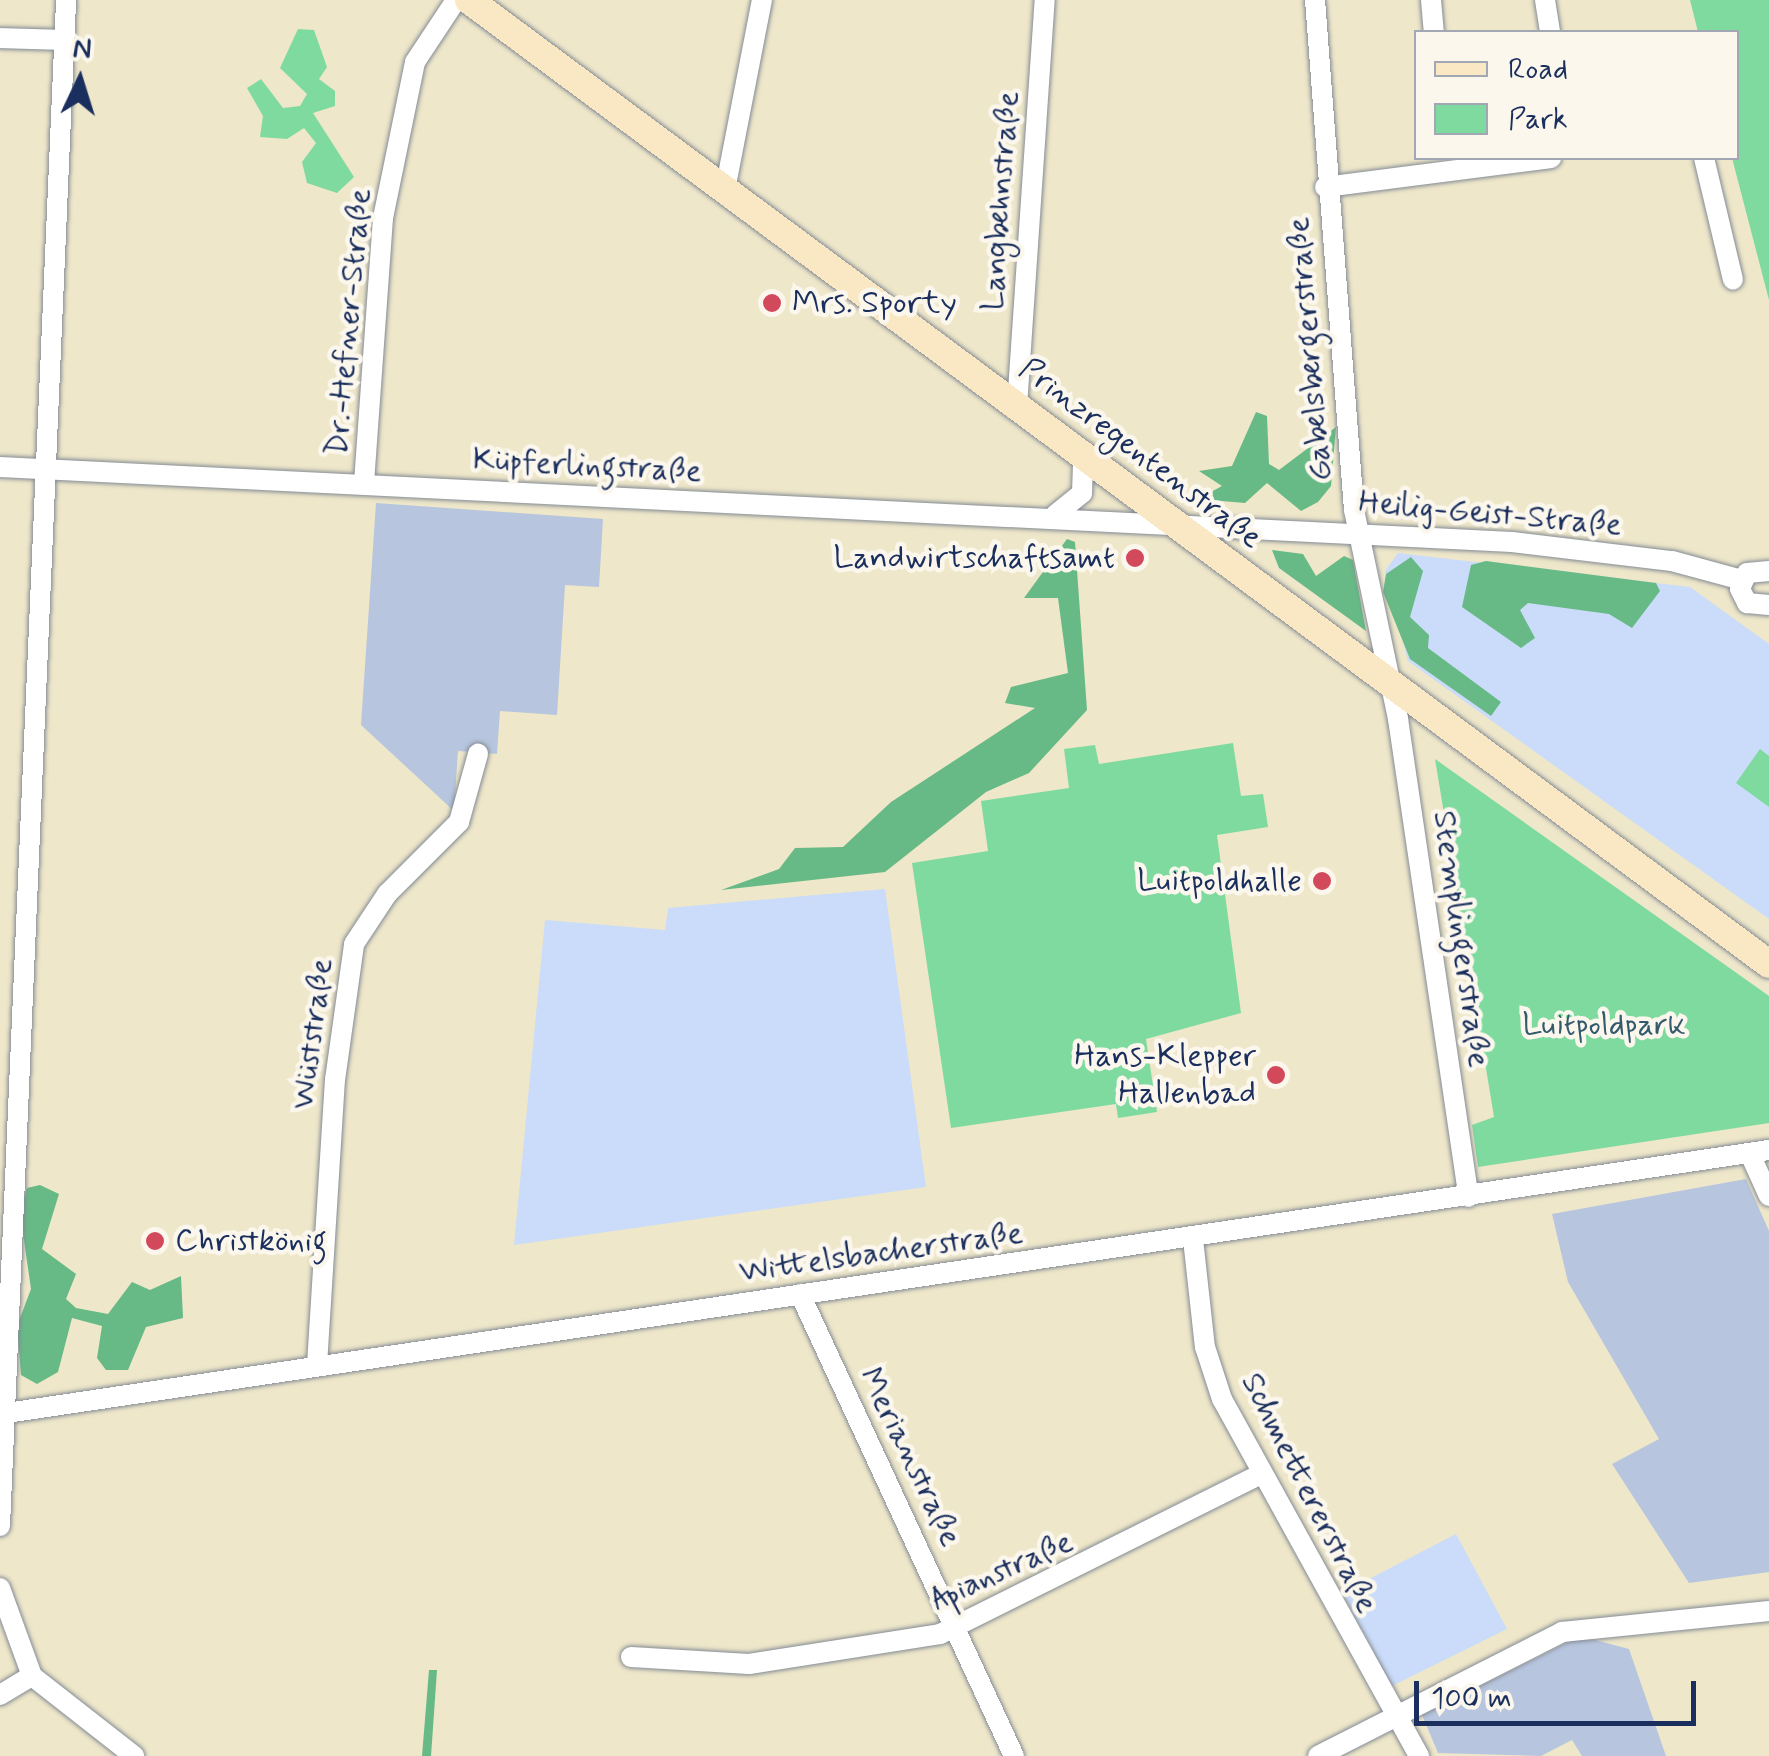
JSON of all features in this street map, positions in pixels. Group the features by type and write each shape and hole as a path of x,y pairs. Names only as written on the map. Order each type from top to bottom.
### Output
{"main road":[{"name":"Prinzregentenstraße","path":"469,0 1393,690 1769,964"}],"street":[{"path":"0,1526 8,1122 66,0"},
{"name":"Dr.-Hefner-Straße","path":"364,483 383,218 415,62 456,0"},
{"path":"725,190 762,0"},
{"name":"Langbehnstraße","path":"1017,406 1045,0"},
{"name":"Gabelsbergerstraße","path":"1315,0 1325,187 1358,533 1393,690"},
{"path":"1431,0 1434,30"},
{"path":"1546,0 1550,30"},
{"path":"0,38 63,40"},
{"path":"1325,187 1444,165 1520,160"},
{"path":"1704,160 1734,280"},
{"path":"1053,516 1079,499 1083,456"},
{"name":"Küpferlingstraße","path":"0,467 1170,521"},
{"name":"Heilig-Geist-Straße","path":"1170,521 1612,554 1742,580 1769,571"},
{"path":"1742,580 1747,603 1769,605"},
{"name":"Stemplingerstraße","path":"1393,690 1470,1197"},
{"name":"Wüststraße","path":"317,1365 335,1080 354,944 387,894 460,822 478,754"},
{"path":"1760,1152 1769,1196"},
{"name":"Wittelsbacherstraße","path":"1,1414 1760,1152"},
{"name":"Schmettererstraße","path":"1193,1239 1205,1347 1259,1475 1419,1756"},
{"name":"Merianstraße","path":"800,1294 1014,1756"},
{"name":"Apianstraße","path":"631,1657 749,1664 958,1629 1259,1475"},
{"path":"0,1588 32,1676 134,1756"},
{"path":"1318,1756 1562,1632 1769,1611"},
{"path":"0,1696 32,1676"}],"shaded area":[{"path":"376,503 603,519 599,587 565,585 557,715 500,711 497,754 458,751 454,811 361,725"},
{"path":"1398,553 1690,587 1769,644 1769,919 1408,661 1385,571"},
{"path":"885,889 926,1187 514,1245 545,920 665,930 668,908"},
{"path":"1746,1179 1769,1231 1769,1572 1689,1583 1612,1464 1659,1439 1568,1282 1552,1214"},
{"path":"1456,1534 1507,1629 1392,1686 1342,1593"},
{"path":"1580,1636 1629,1649 1666,1756 1582,1756 1572,1740 1541,1756 1438,1753 1422,1715"}],"green space":[{"path":"1690,0 1769,0 1769,300 1733,160 1739,160 1739,30 1698,30"},
{"path":"298,29 314,30 327,67 319,79 335,91 335,106 313,113 354,177 337,193 307,183 302,162 316,143 304,128 287,139 260,137 263,116 247,88 261,79 283,108 300,106 307,94 280,68"},
{"path":"1256,412 1267,416 1269,464 1279,470 1336,427 1331,486 1318,502 1301,511 1267,483 1245,503 1198,499 1222,486 1199,471 1232,466"},
{"path":"1067,539 1075,542 1087,710 1029,773 986,792 885,872 721,890 779,869 795,848 843,847 891,802 1035,708 1005,703 1011,687 1068,673 1058,598 1024,598"},
{"path":"1272,550 1303,554 1316,576 1344,556 1353,560 1366,631 1279,568"},
{"path":"1411,557 1423,571 1410,617 1429,635 1428,648 1501,702 1491,716 1410,659 1383,592 1386,574"},
{"path":"1486,561 1656,583 1660,591 1632,628 1609,614 1528,603 1520,610 1535,638 1521,648 1462,607 1471,565"},
{"path":"1233,743 1241,796 1263,794 1268,827 1217,835 1241,1013 1146,1039 1157,1112 1118,1118 1116,1104 951,1128 912,863 988,851 981,801 1069,788 1064,749 1095,745 1099,764"},
{"path":"1760,749 1769,756 1769,807 1736,783"},
{"name":"Luitpoldpark","path":"1435,759 1769,996 1769,1123 1478,1167 1472,1125 1494,1117"},
{"path":"40,1185 59,1194 42,1249 76,1274 66,1299 76,1308 108,1314 132,1282 150,1290 181,1276 183,1318 146,1327 128,1370 106,1370 97,1358 102,1326 72,1318 58,1372 37,1384 21,1375 17,1326 31,1289 20,1213 27,1188"},
{"path":"429,1670 437,1670 431,1756 422,1756"}],"place":[{"name":"Mrs. Sporty","path":"772,303"},
{"name":"Landwirtschaftsamt","path":"1135,558"},
{"name":"Luitpoldhalle","path":"1322,881"},
{"name":"Hans-Klepper Hallenbad","path":"1276,1075"},
{"name":"Christkönig","path":"155,1241"}]}
